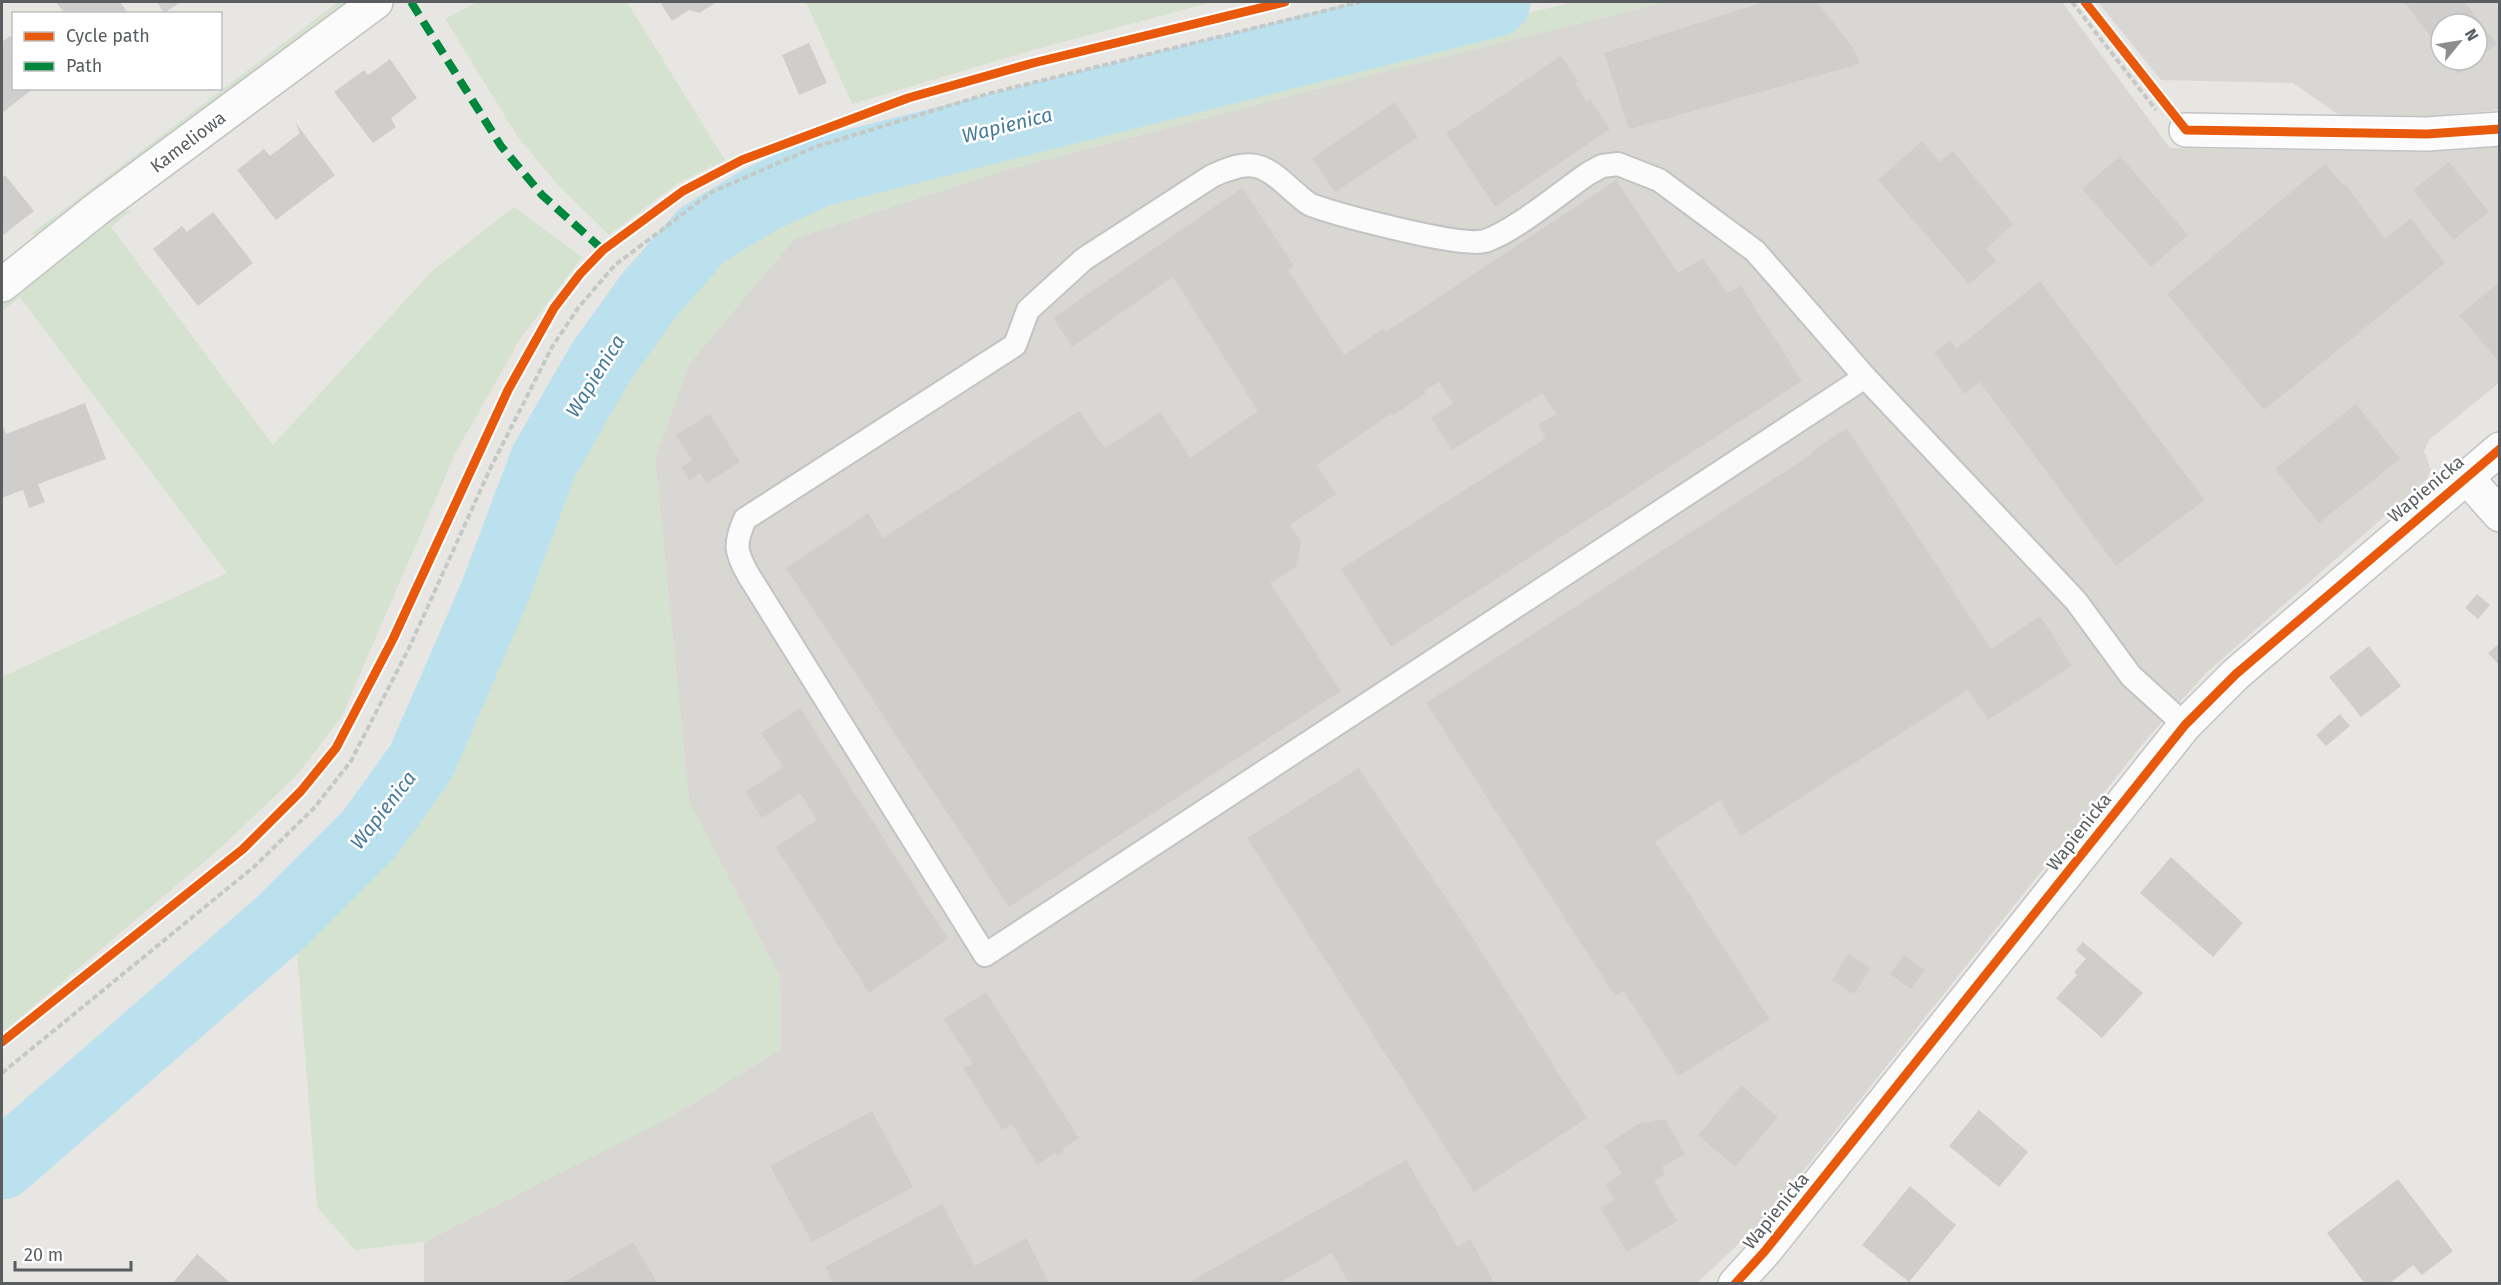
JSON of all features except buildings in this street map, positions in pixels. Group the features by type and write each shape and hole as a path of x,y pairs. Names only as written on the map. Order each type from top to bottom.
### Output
{"street":[{"name":"Kameliowa","path":"2,285 97,209 376,2"},
{"path":"2186,130 2427,134 2499,129"},
{"name":"Wapienicka","path":"1735,1284 1766,1251 2185,725 2236,674 2499,449"},
{"path":"2466,477 2499,515"}],"lane":[{"path":"1865,377 986,955 748,576 740,560 736,539 745,519 1015,345 1028,310 1084,259 1212,176 1234,166 1252,165 1271,171 1308,204 1412,232 1483,242 1504,232 1589,173 1602,166 1618,164 1659,180 1755,251 1865,377 2076,600 2131,676 2185,725"}],"path":[{"path":"2,1073 255,866 315,807 351,761 409,648 491,468 552,347 578,308 615,266 712,192 815,147 987,94 1360,2"},
{"path":"2072,2 2173,130 2186,130"}],"shaded area":[{"path":"1664,2 2062,2 2170,148 2366,151 2499,146 2499,383 2430,439 2424,451 2431,469 2427,479 2206,673 2144,742 1765,1219 1697,1283 424,1284 424,1242 672,1116 781,1049 780,978 689,801 655,458 689,364 795,238 1002,171 1381,72"},
{"path":"2098,2 2499,2 2499,110 2422,118 2343,118 2293,83 2161,80"}],"green space":[{"path":"338,2 349,2 43,238 31,234 222,90"},
{"path":"477,2 627,2 725,160 678,183 609,235 557,184 518,137 445,19"},
{"path":"806,2 1213,2 1029,51 852,104"},
{"path":"1574,2 1664,2 1381,72 1002,171 795,238 689,364 655,459 689,801 780,978 781,1049 672,1116 424,1242 355,1250 317,1207 296,938 382,853 454,755 482,667 561,473 611,370 662,297 714,250 770,209 855,180 1218,87"},
{"path":"514,207 582,257 520,339 456,452 342,716 297,775 217,851 2,1033 2,677 227,573 20,297 2,311 2,302 117,213 132,210 111,227 273,445 432,271"}],"waterway":[{"name":"Wapienica","path":"2,1165 281,922 370,833 421,762 494,594 544,461 601,362 650,294 702,235 761,199 820,172 1496,2"}],"marked path":[{"path":"411,2 501,146 542,195 603,250"}],"cycle path":[{"path":"2,1042 243,849 301,791 336,748 393,639 508,390 554,308 580,274 603,250 683,191 742,160 908,98 1033,63 1285,2"},
{"path":"2085,2 2186,130 2427,134 2500,129"},
{"path":"1735,1284 1765,1251 2185,725 2236,674 2500,449"}]}
